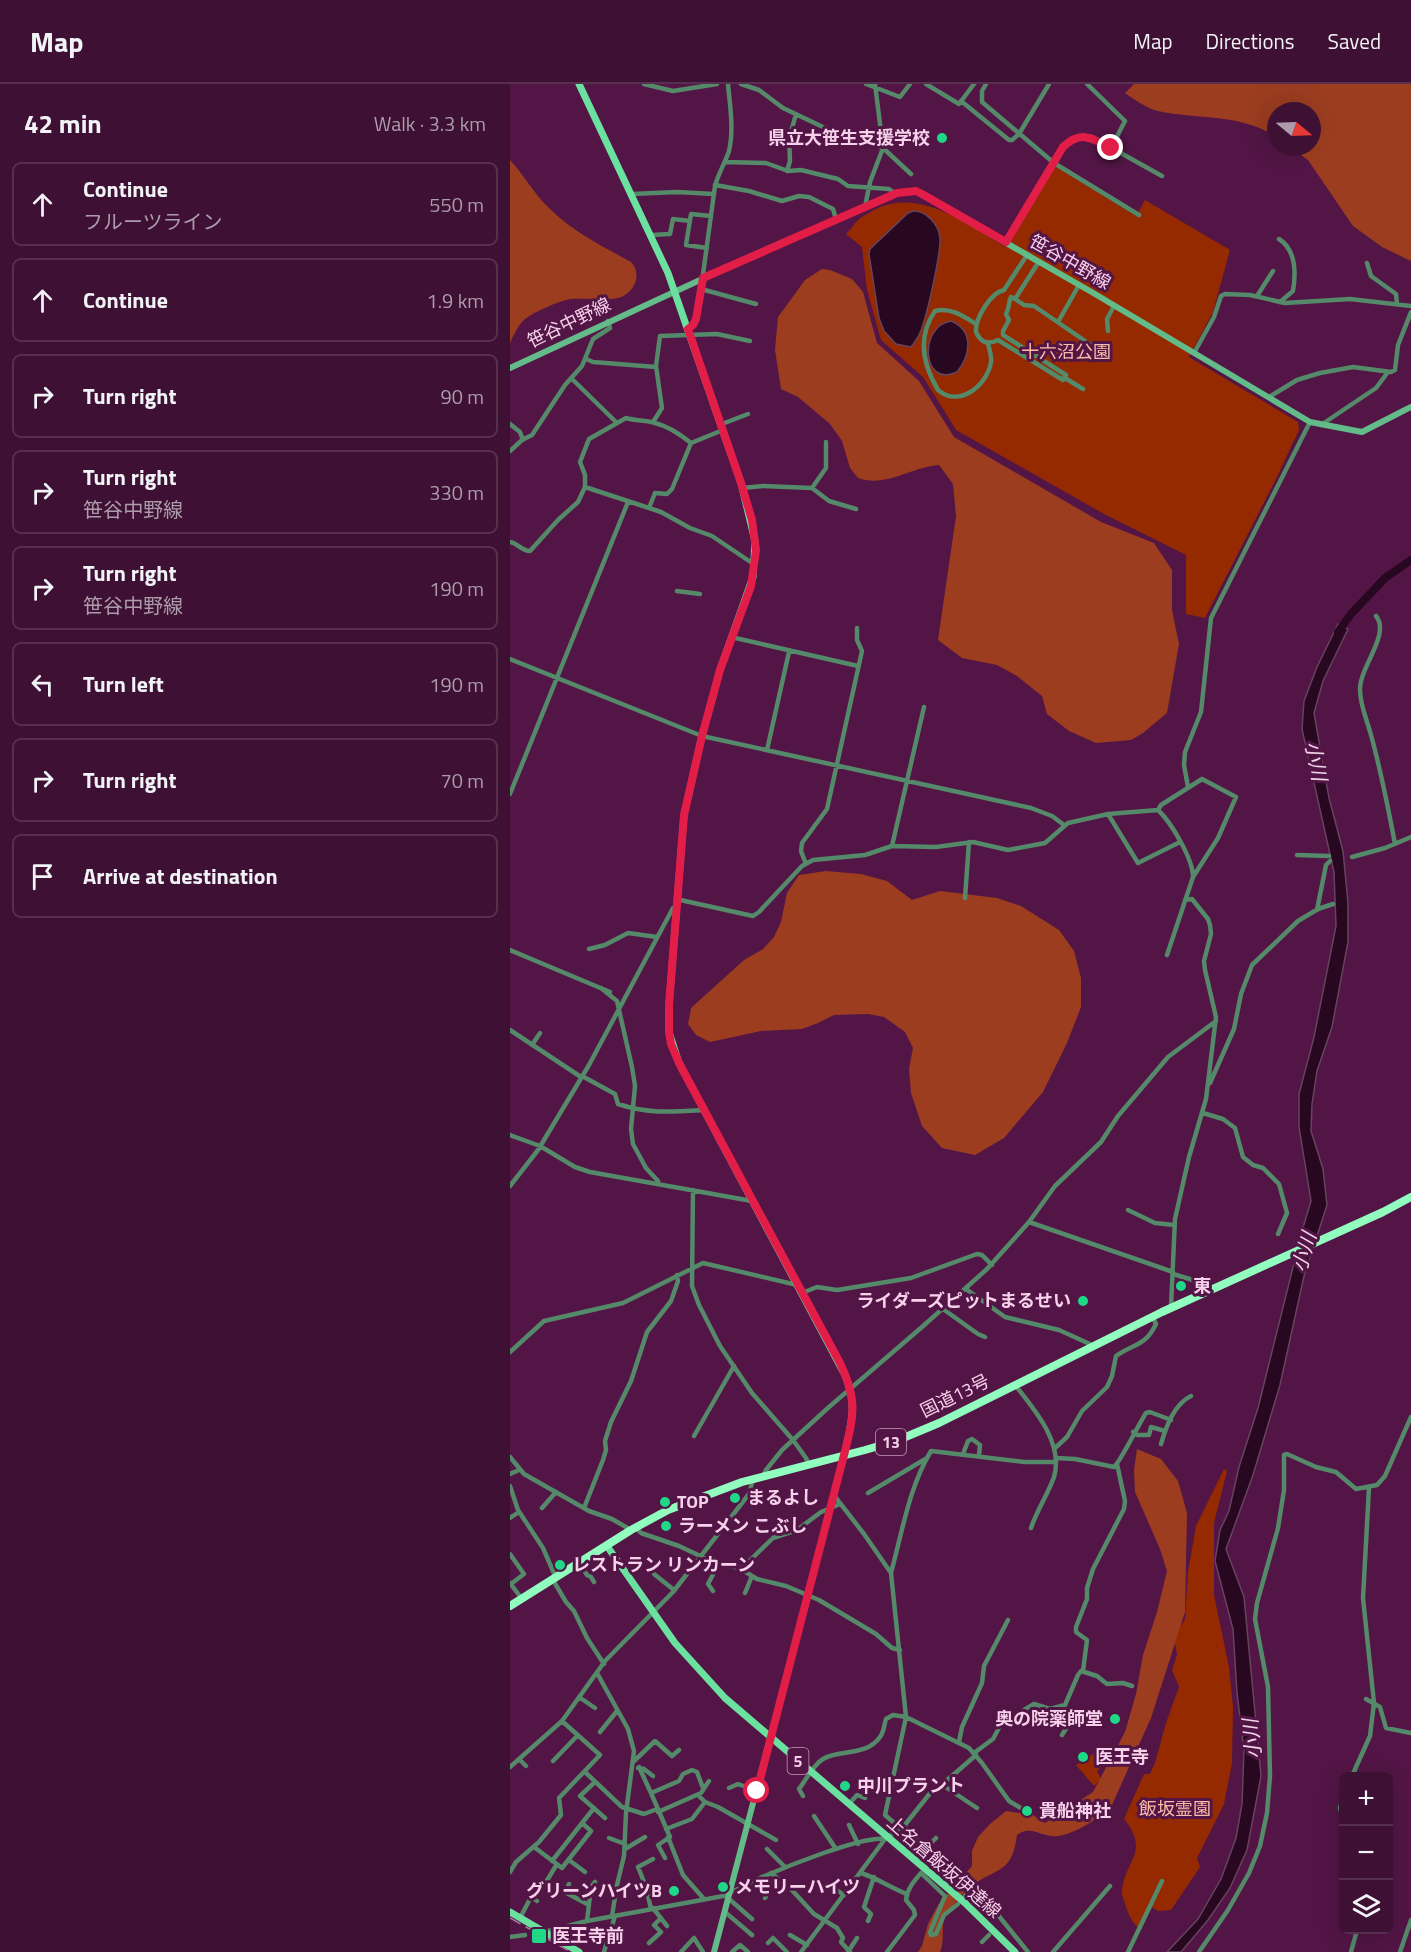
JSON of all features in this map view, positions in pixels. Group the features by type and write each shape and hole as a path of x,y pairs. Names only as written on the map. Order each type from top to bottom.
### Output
{"highway":[{"name":"国道13号","path":"510,1606 633,1529 668,1510 753,1479 913,1434 1152,1316 1340,1232 1411,1197"}],"main road":[{"path":"579,84 652,235 675,291 723,427 754,534 755,565 751,586 720,670 684,815 669,1005 671,1044 752,1201 840,1363 851,1389 853,1413 844,1455"},
{"name":"上名倉飯坂伊達線","path":"607,1546 654,1613 700,1672 745,1717 964,1902 1015,1952"},
{"path":"510,1912 577,1951"}],"street":[{"path":"644,84 673,91 717,84"},
{"path":"689,332 696,319 715,185 725,162 732,132 728,84"},
{"path":"741,84 759,90 783,108 825,128 883,148 911,174"},
{"path":"866,84 900,97 910,84"},
{"path":"926,84 959,104 974,84"},
{"path":"986,84 982,91 982,102 1019,134 1054,163 1139,215"},
{"path":"961,100 1009,140 1015,139 1049,84"},
{"path":"1087,84 1125,121 1111,148"},
{"path":"865,207 869,187 883,148 875,87"},
{"path":"787,171 790,161 789,139 796,114"},
{"path":"1006,242 1063,147 1071,139 1092,137 1162,176"},
{"path":"725,162 756,161 775,165 787,171 801,170 838,179 848,186 890,189 896,194"},
{"path":"715,185 749,191 782,201 799,196 809,196 833,209 836,219"},
{"name":"笹谷中野線","path":"510,368 608,321 836,219 896,194 916,191 1310,422 1362,432 1411,407"},
{"path":"632,194 677,192 714,194"},
{"path":"707,248 686,245 690,214 711,216"},
{"path":"652,235 670,234 674,219 690,221"},
{"path":"1279,239 1290,250 1294,270 1293,291 1280,302"},
{"path":"1015,299 1038,263 1027,255 1004,290 997,292 990,300 976,324 979,338 988,343 998,340 1063,380 1065,378 1083,389"},
{"path":"1367,263 1371,276 1396,294 1397,304"},
{"path":"1257,296 1273,271"},
{"path":"1058,322 1079,285"},
{"path":"701,289 756,304"},
{"path":"1194,353 1214,317 1221,296 1232,293 1280,302 1350,299 1411,306"},
{"path":"1065,378 1066,375 1003,335 1009,320 1006,314 1011,297 1024,305 1034,306 1094,347"},
{"path":"1108,331 1107,320 1114,306"},
{"path":"976,324 954,311 935,311 932,315 924,339 923,351 928,370 938,390 945,395 960,397 976,388 991,362 988,343"},
{"path":"1269,397 1308,376 1353,367 1388,372 1396,369 1398,345 1411,312"},
{"path":"510,451 532,435 586,359 593,339 610,328 608,321"},
{"path":"654,422 662,408 656,367 660,336 677,337 689,332 717,334 750,341"},
{"path":"586,359 593,362 656,367"},
{"path":"1321,425 1376,388 1388,372"},
{"path":"571,378 616,422"},
{"path":"649,508 655,493 667,494 672,489 691,443 748,414"},
{"path":"510,542 514,542 525,551 530,551 578,502 585,487 585,475 580,462 589,439 616,422 628,418 643,423 654,422 691,443"},
{"path":"1188,787 1184,765 1185,752 1201,712 1211,618 1310,422"},
{"path":"510,424 520,432 523,440"},
{"path":"812,488 826,468 826,442"},
{"path":"742,488 763,486 812,488 829,501 856,509"},
{"path":"585,487 661,512 690,528 713,537 755,565"},
{"path":"510,794 628,502"},
{"path":"677,591 700,594"},
{"path":"1376,616 1381,630 1365,668 1360,689 1361,703 1377,758 1395,844"},
{"path":"806,864 801,851 802,843 827,809 862,651 857,640 857,628"},
{"path":"731,637 858,666"},
{"path":"767,750 789,651"},
{"path":"510,659 702,736 1031,808 1052,816 1064,825"},
{"path":"892,846 924,707"},
{"path":"1158,810 1161,805 1204,779 1234,795 1237,799 1211,851 1193,877 1167,955"},
{"path":"510,1186 524,1171 582,1077 676,903 753,916 777,890 813,860 865,855 892,846 936,847 969,842 1008,850 1045,843 1064,825 1108,814 1158,810"},
{"path":"1158,810 1180,842 1193,870 1193,877"},
{"path":"1108,814 1138,863 1180,842"},
{"path":"1353,857 1411,837"},
{"path":"964,898 969,842"},
{"path":"1297,855 1329,858 1317,910"},
{"path":"1171,1307 1174,1225 1189,1157 1203,1113 1216,1021 1204,961 1211,934 1210,925 1192,899 1185,900"},
{"path":"1208,1084 1234,1029 1241,994 1250,968 1292,926 1317,910 1333,904"},
{"path":"589,949 605,945 633,932 657,937"},
{"path":"510,950 610,992"},
{"path":"602,988 615,998 620,1010 635,1086 631,1129 633,1144 642,1162 658,1183"},
{"path":"763,1477 776,1458 794,1440 992,1265 1029,1222 1055,1186 1101,1142 1118,1116 1168,1057 1216,1021"},
{"path":"510,1030 582,1077 615,1094 618,1104 633,1109 657,1112 704,1110"},
{"path":"532,1045 540,1033"},
{"path":"1203,1113 1230,1123 1235,1128 1243,1157 1252,1165 1263,1168 1279,1184 1287,1213 1278,1234"},
{"path":"510,1135 540,1146 583,1170 752,1201"},
{"path":"693,1190 692,1286 699,1305 720,1346 759,1401 794,1440 808,1465"},
{"path":"1128,1210 1155,1223 1174,1225"},
{"path":"1029,1222 1200,1281 1206,1291"},
{"path":"802,1293 817,1287 837,1290 910,1278 977,1254 982,1255 992,1265"},
{"path":"511,1349 544,1321 623,1303 677,1275 708,1263 797,1285"},
{"path":"584,1508 601,1468 611,1422 631,1381 647,1332 671,1301 678,1281 677,1275"},
{"path":"966,1289 1005,1317 1059,1330 1092,1346"},
{"path":"943,1309 985,1337"},
{"path":"1054,1449 1066,1437 1082,1411 1107,1387 1116,1356 1144,1343 1148,1338 1156,1324 1152,1316"},
{"path":"694,1436 734,1366"},
{"path":"1015,1385 1040,1417 1054,1449 1056,1460 1054,1478 1031,1528"},
{"path":"1161,1444 1170,1420 1181,1403 1191,1396"},
{"path":"801,1952 886,1838 902,1827 924,1800 993,1739 1001,1724 1034,1704 1050,1708 1062,1706 1068,1702 1078,1675 1083,1671 1087,1640 1076,1632 1076,1627 1087,1599 1088,1584 1093,1569 1125,1505 1117,1464 1133,1432 1148,1412 1170,1420"},
{"path":"1199,1952 1249,1873 1260,1846 1267,1813 1270,1776 1268,1687 1255,1619 1257,1603 1278,1528 1284,1490 1283,1457 1287,1454 1316,1467 1336,1472 1354,1488 1369,1488 1382,1481 1411,1418"},
{"path":"1133,1432 1137,1435 1149,1434 1151,1426 1165,1431"},
{"path":"963,1454 968,1442 972,1440 980,1445 979,1455"},
{"path":"955,1877 935,1858 927,1846 885,1815 906,1717 891,1573 895,1550 927,1458 931,1451 1024,1462 1075,1459 1109,1467 1117,1464"},
{"path":"714,1952 844,1455"},
{"path":"510,1457 519,1470 584,1508 641,1533 719,1563 741,1569 752,1576 828,1604 876,1634 892,1648 900,1650"},
{"path":"868,1493 927,1458"},
{"path":"510,1474 519,1470"},
{"path":"510,1767 562,1721 603,1664 674,1590 749,1494 753,1479"},
{"path":"510,1486 519,1512 543,1548 555,1579 603,1664"},
{"path":"1354,1772 1370,1736 1374,1703 1363,1598 1369,1488"},
{"path":"542,1508 556,1492"},
{"path":"833,1494 891,1573"},
{"path":"741,1569 773,1538 797,1530 810,1518 840,1504"},
{"path":"510,1518 519,1512"},
{"path":"510,1554 524,1574 510,1583 522,1599"},
{"path":"579,1563 594,1582"},
{"path":"713,1591 708,1584 719,1563"},
{"path":"654,1574 674,1590"},
{"path":"746,1593 752,1576"},
{"path":"960,1742 962,1727 982,1683 984,1666 1008,1620"},
{"path":"1083,1671 1097,1676 1107,1684 1123,1683 1132,1686"},
{"path":"597,1673 628,1730 634,1751 625,1846 617,1885 614,1916 604,1952"},
{"path":"579,1696 595,1708"},
{"path":"1366,1699 1380,1707 1386,1728 1411,1733"},
{"path":"1062,1706 1072,1719 1062,1736"},
{"path":"600,1732 617,1711"},
{"path":"803,1796 799,1789 823,1759 854,1753 875,1741 882,1735 884,1723 893,1715 906,1717 960,1742 975,1754 1009,1801 1024,1810"},
{"path":"510,1872 516,1862 534,1847 561,1815 559,1798 600,1755 562,1721"},
{"path":"553,1761 578,1735"},
{"path":"633,1762 656,1741 672,1756 679,1750"},
{"path":"519,1759 526,1766"},
{"path":"632,1769 639,1767 653,1776"},
{"path":"639,1767 670,1837 668,1838 683,1875 704,1899"},
{"path":"651,1793 679,1781 683,1774 692,1770 697,1772 703,1788"},
{"path":"585,1772 622,1807 644,1814 698,1795 709,1781"},
{"path":"595,1782 580,1796 605,1818"},
{"path":"729,1788 738,1784 757,1791"},
{"path":"941,1784 977,1808"},
{"path":"698,1795 705,1802 776,1840"},
{"path":"849,1804 856,1795 865,1798"},
{"path":"666,1829 692,1819 705,1802"},
{"path":"589,1905 546,1882 554,1862 594,1808"},
{"path":"814,1816 836,1849"},
{"path":"686,1821 690,1829"},
{"path":"534,1847 562,1868 591,1831 582,1823"},
{"path":"849,1825 858,1844"},
{"path":"625,1846 645,1837"},
{"path":"609,1838 625,1846"},
{"path":"664,1858 658,1845 668,1838"},
{"path":"544,1932 587,1921 729,1895 785,1867 836,1849 886,1838"},
{"path":"927,1846 936,1838"},
{"path":"767,1849 785,1867"},
{"path":"926,1869 935,1858"},
{"path":"653,1859 638,1867 652,1909 668,1926"},
{"path":"569,1860 585,1872"},
{"path":"771,1873 790,1888 814,1914 837,1928 843,1938 841,1942 849,1952 857,1938"},
{"path":"861,1873 907,1894"},
{"path":"887,1952 915,1915 906,1900 909,1888 921,1873 945,1896 930,1932 934,1936 944,1915 957,1904"},
{"path":"868,1922 871,1914 864,1907 874,1877"},
{"path":"765,1898 776,1878"},
{"path":"1128,1952 1162,1881"},
{"path":"587,1921 591,1887 594,1882"},
{"path":"565,1892 569,1884"},
{"path":"829,1885 843,1895"},
{"path":"1053,1952 1110,1886"},
{"path":"965,1896 975,1887 1028,1952"},
{"path":"729,1895 752,1919"},
{"path":"519,1918 531,1897 537,1901"},
{"path":"725,1912 752,1935"},
{"path":"649,1943 661,1932 654,1924 661,1918"},
{"path":"998,1923 1002,1918"},
{"path":"1400,1952 1411,1920"},
{"path":"1351,1952 1356,1934"},
{"path":"510,1937 525,1935"},
{"path":"790,1935 807,1945"},
{"path":"982,1941 989,1935"},
{"path":"681,1952 694,1938 703,1952"},
{"path":"768,1943 773,1938 787,1952"},
{"path":"732,1952 740,1945 748,1952"}],"green space":[{"name":"十六沼公園","path":"1055,166 1136,216 1145,200 1230,250 1213,312 1189,357 1298,422 1299,430 1276,479 1205,618 1186,614 1186,555 1104,514 956,430 923,377 881,340 867,290 862,247 846,234 858,220 888,205 905,202 923,205 958,218 1006,247"},
{"name":"飯坂霊園","path":"1224,1469 1227,1471 1214,1523 1214,1595 1229,1667 1233,1707 1232,1763 1224,1804 1197,1858 1200,1867 1171,1910 1158,1911 1152,1907 1141,1930 1130,1917 1122,1895 1123,1883 1136,1850 1136,1841 1124,1819 1144,1774 1150,1774 1155,1763 1179,1687 1172,1670 1177,1655 1174,1637 1185,1619 1188,1572 1196,1526"},
{"path":"1102,1748 1107,1750 1108,1760 1097,1771 1101,1779 1094,1786 1076,1765"}],"shaded area":[{"path":"1134,84 1411,84 1411,261 1382,247 1353,226 1308,160 1302,156 1321,156 1321,102 1267,102 1267,131 1248,124 1219,118 1154,110 1125,93"},
{"path":"510,160 558,217 631,262 635,267 636,278 632,288 624,296 606,299 571,299 538,311 522,322 510,343"},
{"path":"822,269 852,279 863,292 877,343 919,381 954,437 1101,522 1154,543 1172,570 1172,610 1179,644 1167,713 1143,733 1131,740 1096,743 1069,731 1047,714 1042,696 1017,676 997,665 962,658 938,640 956,516 953,484 939,465 889,479 858,478 850,468 842,441 830,424 798,397 781,389 775,350 778,317 805,280"},
{"path":"826,871 861,874 887,881 912,900 940,891 997,898 1021,906 1059,930 1074,951 1081,978 1081,1007 1067,1043 1043,1092 1004,1138 975,1155 942,1148 922,1126 911,1093 909,1069 913,1048 905,1032 884,1017 868,1014 834,1015 802,1029 761,1031 710,1042 696,1035 688,1024 691,1008 744,960 763,949 774,937 781,922 787,893 799,875"},
{"path":"1137,1449 1161,1459 1178,1481 1187,1513 1185,1612 1151,1718 1112,1805 1087,1825 1072,1832 1052,1836 1027,1831 1017,1835 1015,1848 1007,1864 970,1887 945,1916 940,1952 918,1952 938,1905 972,1866 972,1851 978,1837 990,1824 1006,1811 1033,1815 1045,1823 1093,1792 1125,1732 1136,1694 1143,1655 1167,1571 1135,1492 1134,1470"}],"water":[{"path":"913,211 923,213 931,219 939,233 940,246 925,316 919,335 911,347 896,344 884,331 879,318 869,254 870,249 908,213"},
{"path":"951,321 964,331 968,344 965,359 957,372 945,375 937,372 931,365 928,355 929,344 933,333 940,325"},
{"path":"1338,624 1348,629 1323,681 1314,713 1329,798 1343,851 1348,903 1348,942 1332,1027 1317,1071 1312,1104 1311,1131 1323,1169 1327,1205 1304,1276 1280,1385 1253,1475 1226,1549 1244,1597 1261,1776 1247,1850 1230,1888 1208,1920 1181,1952 1167,1952 1198,1919 1221,1879 1236,1838 1242,1804 1244,1750 1237,1693 1233,1629 1215,1561 1220,1530 1229,1511 1239,1467 1258,1408 1311,1201 1299,1127 1299,1094 1314,1037 1336,926 1334,872 1302,729 1304,701 1317,667"}],"waterway":[{"name":"小川","path":"1338,632 1351,614 1385,578 1411,560"}],"railway":[{"path":"510,1918 571,1952"}],"place":[{"name":"県立大笹生支援学校","path":"942,138"},
{"name":"東","path":"1181,1286"},
{"name":"ライダーズピットまるせい","path":"1083,1301"},
{"name":"まるよし","path":"735,1498"},
{"name":"TOP","path":"665,1502"},
{"name":"ラーメン こぶし","path":"666,1526"},
{"name":"レストラン リンカーン","path":"560,1565"},
{"name":"奥の院薬師堂","path":"1115,1719"},
{"name":"医王寺","path":"1083,1757"},
{"name":"中川プラント","path":"845,1786"},
{"name":"貴船神社","path":"1027,1811"},
{"name":"メモリーハイツ","path":"723,1887"},
{"name":"グリーンハイツB","path":"674,1891"},
{"name":"医王寺前","path":"539,1936"}],"route":[{"path":"757,1791 844,1455 852,1421 853,1399 840,1363 679,1063 669,1032 676,906 683,822 688,793 726,650 751,586 756,550 752,520 741,483 688,329 696,319 703,278 897,193 916,191 1006,242 1063,147 1071,139 1092,137 1111,148"}]}
